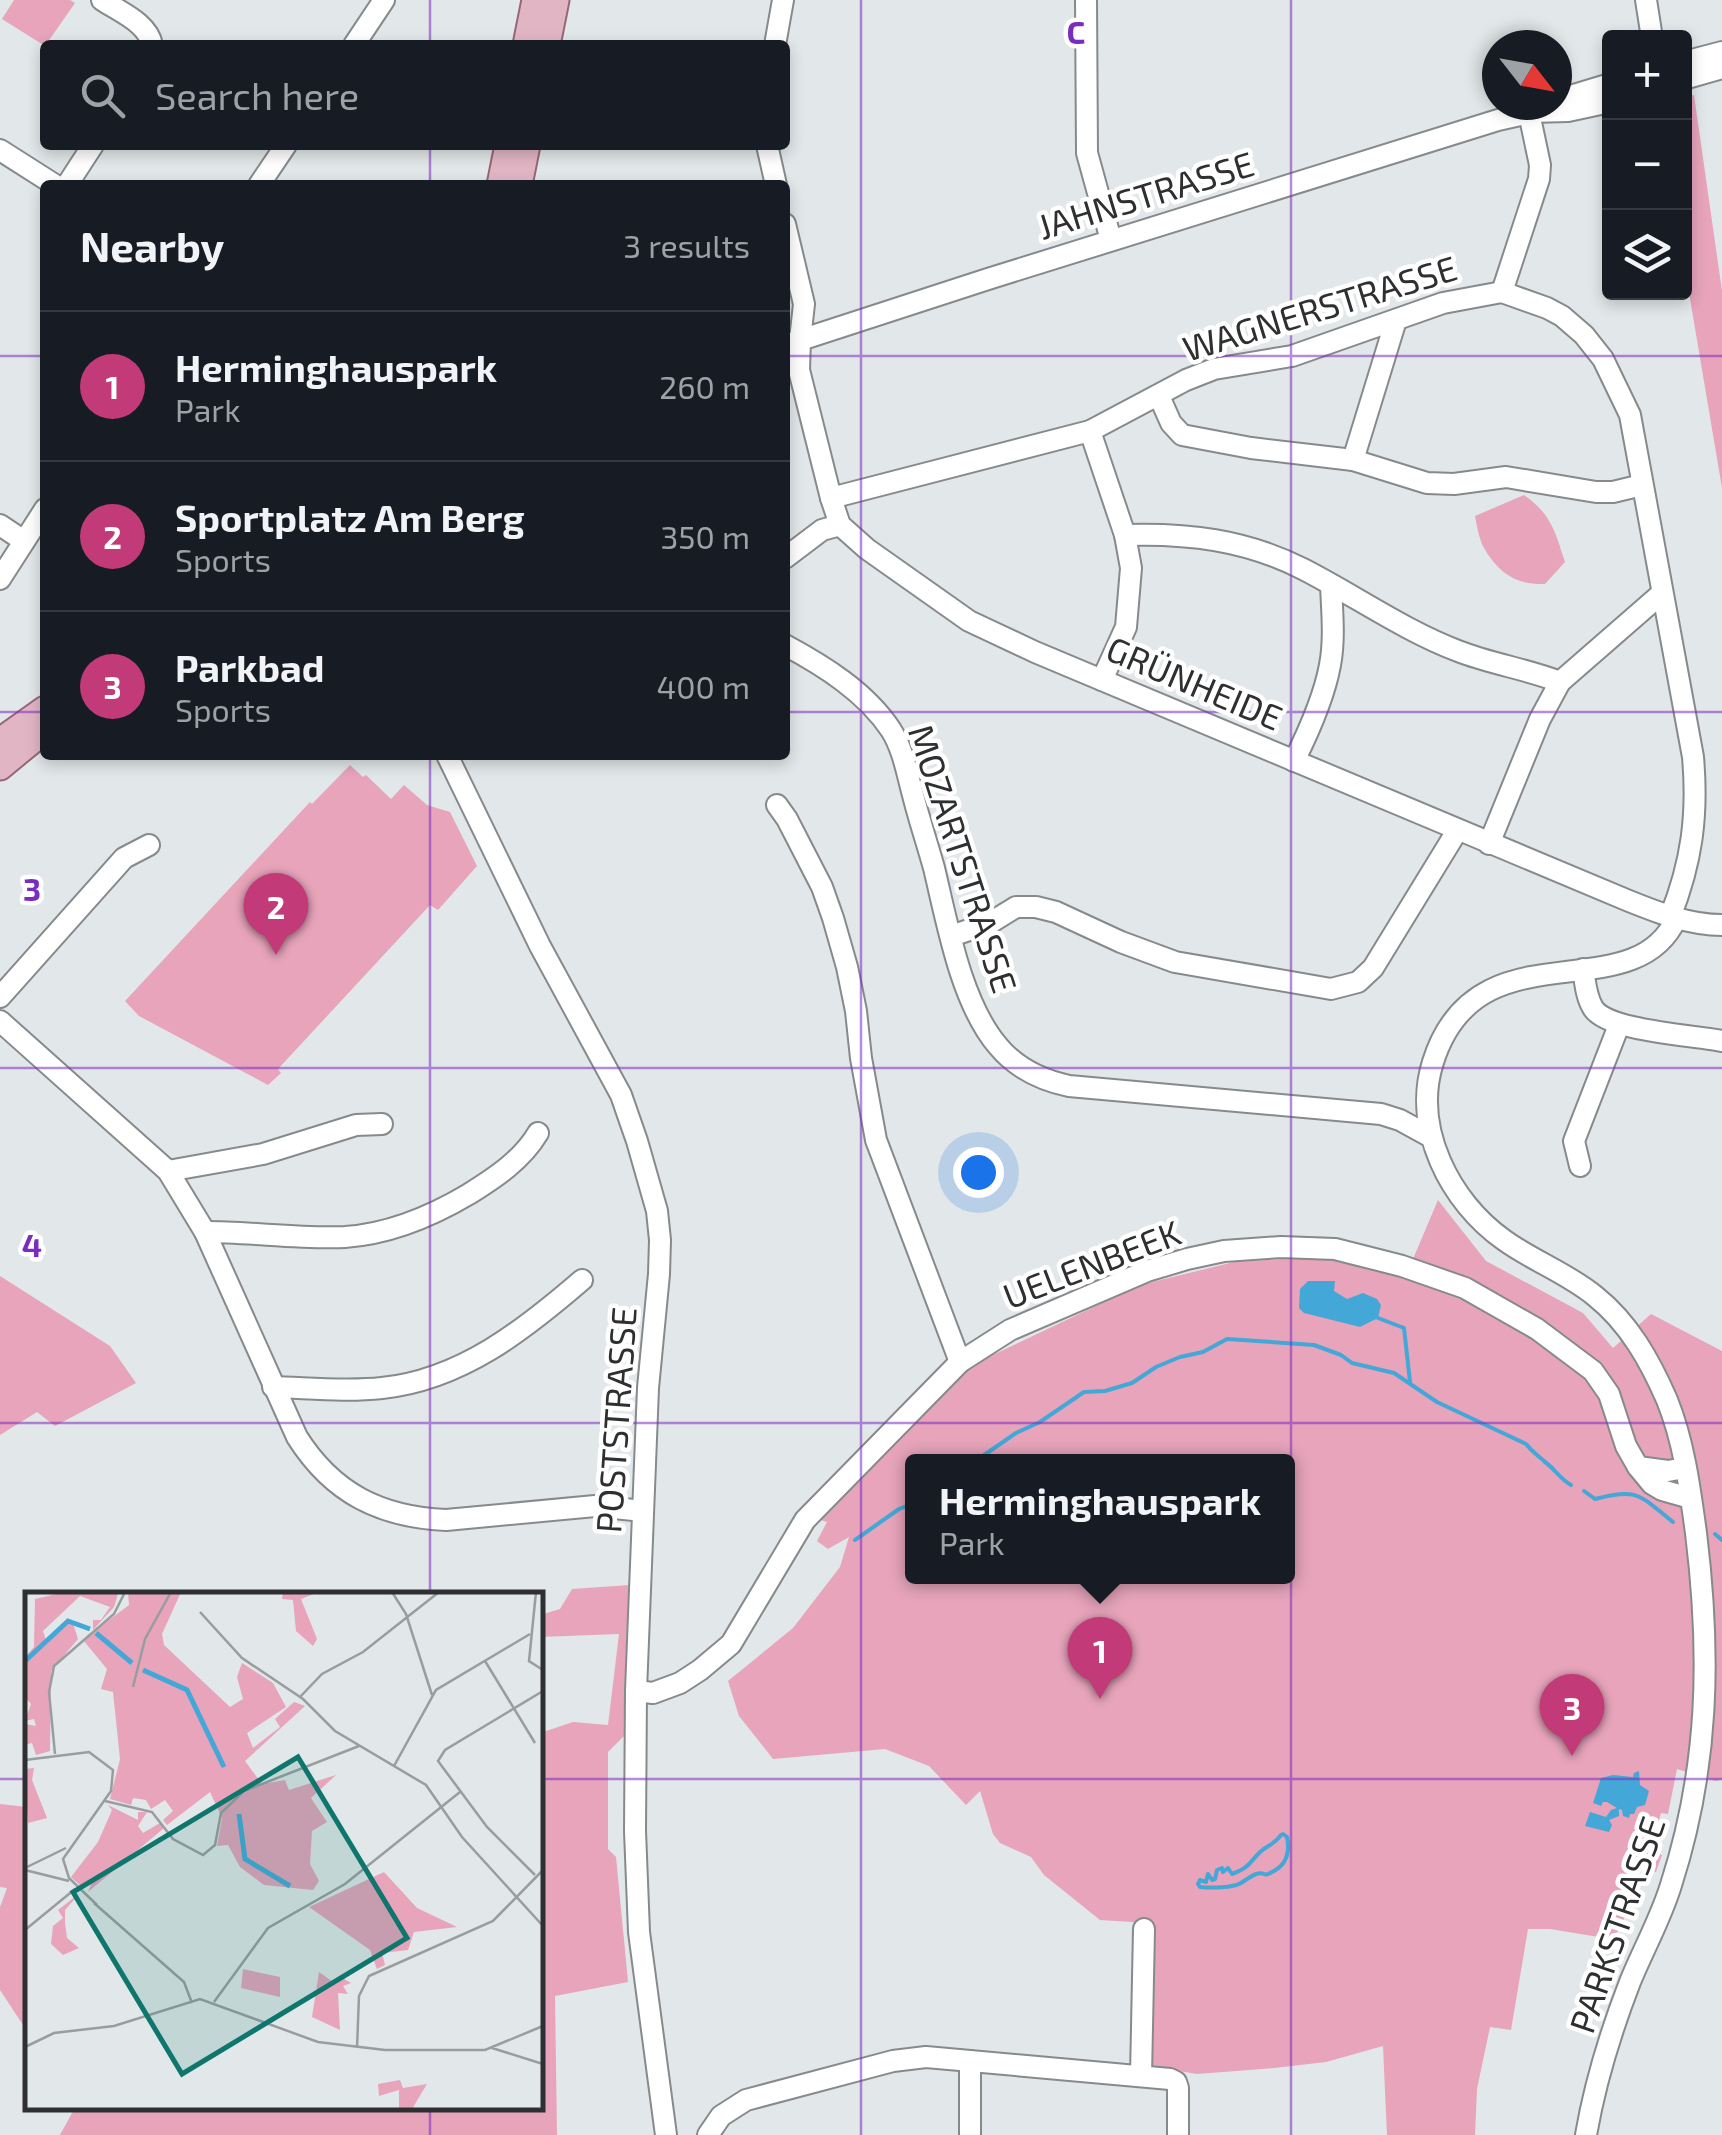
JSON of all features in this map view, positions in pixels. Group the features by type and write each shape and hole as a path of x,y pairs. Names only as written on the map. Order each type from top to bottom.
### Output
{"main road":[{"path":"527,40 535,0"},
{"path":"548,40 556,0"},
{"path":"501,180 507,150"},
{"path":"520,180 526,150"},
{"path":"0,742 40,713"},
{"path":"0,767 40,734"}],"street":[{"path":"102,0 146,29 152,40"},
{"path":"357,40 384,0"},
{"path":"776,40 783,0"},
{"path":"1086,0 1087,153 1112,240"},
{"path":"1646,0 1651,30"},
{"path":"1692,60 1722,52"},
{"path":"1692,76 1722,68"},
{"path":"1572,95 1602,86"},
{"name":"JAHNSTRASSE","path":"1572,110 1602,104"},
{"name":"JAHNSTRASSE","path":"792,342 1498,120"},
{"name":"WAGNERSTRASSE","path":"1502,292 1539,179 1538,120"},
{"path":"0,150 46,180"},
{"path":"70,180 89,150"},
{"path":"262,180 283,150"},
{"path":"769,150 775,180"},
{"name":"GRÜNHEIDE","path":"790,245 804,304 792,342 831,498 840,524 866,549 968,622 1489,844 1673,918 1722,926"},
{"name":"WAGNERSTRASSE","path":"831,498 1090,431 1214,369 1292,356 1443,302 1502,292 1548,308 1584,334 1603,359 1630,414 1696,793 1694,830 1673,918"},
{"path":"1353,460 1396,320"},
{"path":"1159,396 1171,423 1182,434 1251,448 1353,460 1427,483 1454,484 1506,477 1596,492 1642,485"},
{"path":"1090,431 1132,568 1126,627 1102,680"},
{"path":"0,579 40,517"},
{"path":"790,554 822,530 840,524"},
{"path":"0,525 24,541"},
{"path":"1125,535 1203,536 1235,543 1300,568 1458,652 1560,682"},
{"path":"1294,762 1319,704 1330,664 1331,585"},
{"path":"1489,844 1540,719 1560,682 1661,594"},
{"name":"MOZARTSTRASSE","path":"790,648 854,689 893,733 976,1012 1007,1056 1048,1082 1094,1090 1381,1114 1431,1137"},
{"name":"POSTSTRASSE","path":"448,760 540,946 621,1095 656,1212 660,1274 648,1388 636,1692 635,1832 640,1932 666,2135"},
{"path":"777,805 822,887 833,918 848,967 876,1140 960,1362"},
{"path":"951,936 990,924 1016,908 1036,906 1175,962 1331,989 1358,982 1373,968 1457,830"},
{"path":"0,997 124,858 150,845"},
{"name":"PARKSTRASSE","path":"1586,2135 1592,2099 1621,2008 1670,1889 1695,1794 1706,1659 1702,1584 1690,1498 1679,1438 1649,1360 1621,1321 1595,1296 1504,1240 1478,1217 1455,1189 1431,1137 1426,1098 1433,1060 1454,1022 1485,992 1532,975 1616,965 1646,953 1669,934 1673,918"},
{"path":"1583,969 1593,1008 1602,1018 1619,1025 1722,1041"},
{"path":"0,1022 168,1172 205,1232 297,1438 318,1466 346,1490 402,1516 446,1520 595,1506 643,1511"},
{"path":"1580,1166 1574,1141 1619,1025"},
{"path":"168,1172 263,1154 356,1124 382,1124"},
{"path":"205,1232 348,1236 397,1227 479,1188 512,1165 538,1133"},
{"name":"UELENBEEK","path":"636,1692 653,1692 680,1683 731,1644 805,1520 960,1362 1010,1330 1160,1266 1224,1252 1280,1247 1335,1249 1465,1288 1536,1329 1593,1371 1608,1394 1638,1467"},
{"path":"274,1387 362,1390 423,1382 501,1344 582,1280"},
{"path":"1638,1467 1668,1471 1685,1468"},
{"path":"1638,1467 1662,1490 1690,1498"},
{"path":"1141,2076 1144,1929"},
{"path":"708,2135 721,2116 757,2096 893,2061 926,2058 1170,2079 1176,2082 1178,2092 1178,2135"},
{"path":"970,2061 970,2135"}],"shaded area":[{"path":"14,0 75,3 49,40 40,43 2,19"},
{"path":"1692,96 1722,291 1722,488 1690,300"},
{"path":"1524,495 1551,524 1565,562 1545,584 1517,580 1503,571 1484,548 1478,532 1475,516"},
{"path":"350,765 391,799 404,785 427,805 450,812 477,866 438,910 430,905 278,1069 281,1073 268,1085 139,1016 125,1001 310,802"},
{"path":"1438,1200 1486,1261 1583,1313 1613,1348 1651,1314 1722,1351 1722,1780 1677,1769 1668,1814 1661,1813 1650,1850 1662,1855 1656,1872 1639,1871 1630,1877 1625,1887 1632,1902 1610,1947 1605,1938 1528,1929 1511,2030 1490,2027 1477,2089 1475,2135 1387,2135 1383,2046 1326,2062 1274,2068 1197,2074 1148,2066 1148,1923 1100,1920 1044,1875 1031,1857 1000,1843 993,1834 980,1791 966,1805 929,1766 885,1749 773,1759 739,1716 728,1681 793,1628 840,1567 849,1537 828,1549 817,1541 827,1522 818,1519 972,1365 1140,1285 1234,1262 1338,1258 1405,1278"},
{"path":"0,1276 110,1346 136,1383 55,1426 37,1412 0,1435"},
{"path":"630,1585 627,1714 624,1736 608,1752 608,1849 616,1857 628,1982 555,1996 557,2135 60,2135 76,2110 542,2110 542,1732 573,1722 608,1725 619,1634 542,1637 542,1614 560,1609 572,1589"},
{"path":"0,1804 25,1807 25,2028 0,1990 0,1907 7,1888 0,1887"}],"water":[{"path":"1308,1281 1335,1281 1334,1291 1347,1299 1363,1293 1377,1299 1381,1305 1378,1318 1360,1327 1304,1313 1299,1308 1300,1289"},
{"path":"1639,1771 1640,1785 1649,1791 1645,1805 1637,1807 1629,1818 1619,1809 1619,1816 1609,1820 1609,1832 1585,1826 1590,1812 1606,1817 1617,1808 1607,1802 1601,1806 1593,1803 1601,1778 1633,1777"}],"waterway":[{"path":"1378,1318 1404,1328 1410,1382"},
{"path":"986,1454 1084,1392 1132,1383 1156,1367 1203,1352 1227,1339 1314,1345 1352,1363 1394,1373 1437,1402 1526,1444 1571,1485"},
{"path":"1584,1491 1595,1499 1621,1494 1638,1496 1673,1522"},
{"path":"855,1540 905,1507"},
{"path":"1715,1534 1722,1540"},
{"path":"1281,1835 1242,1870 1232,1874 1228,1868 1223,1872 1222,1868 1217,1870 1215,1879 1208,1874 1206,1882 1200,1880 1198,1884 1232,1886 1277,1869 1288,1853 1287,1837 1283,1834"}],"place":[{"name":"Sportplatz Am Berg","path":"276,955"},
{"name":"Herminghauspark","path":"1100,1699"},
{"name":"Parkbad","path":"1572,1756"}]}
